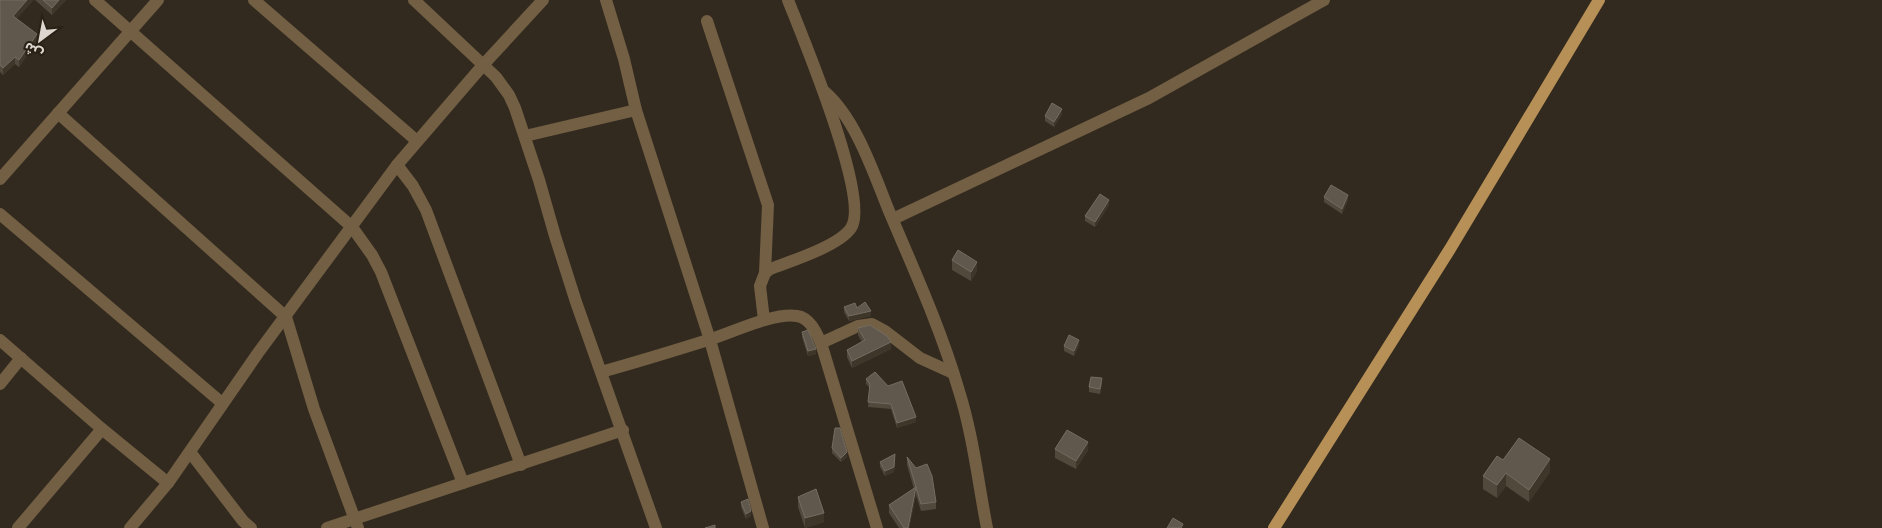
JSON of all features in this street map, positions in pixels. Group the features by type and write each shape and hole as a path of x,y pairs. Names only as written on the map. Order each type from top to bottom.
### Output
{"main road":[{"path":"1274,528 1450,249 1599,0"}],"street":[{"path":"95,0 352,227 372,255 381,272 463,483"},
{"path":"0,179 158,0"},
{"path":"254,0 417,141"},
{"path":"414,0 484,64 509,95 525,136 558,246 656,528"},
{"path":"130,528 168,483 222,403 397,165 542,0"},
{"path":"606,0 624,59 636,110 710,340 763,528"},
{"path":"765,273 770,269 839,240 849,232 855,221 856,206 853,192 825,92 788,0"},
{"path":"893,219 1149,98 1324,0"},
{"path":"707,21 766,197 768,212 765,273 760,286 764,320"},
{"path":"825,92 842,110 871,166 937,325 954,373 966,418 987,528"},
{"path":"525,136 636,110"},
{"path":"58,113 286,317 314,409 356,523"},
{"path":"397,165 413,186 426,210 521,465"},
{"path":"0,214 222,403"},
{"path":"601,372 710,340 764,320 788,316 803,318 811,324 821,343 876,528"},
{"path":"821,343 858,326 872,324 885,331 920,358 954,373"},
{"path":"0,340 102,429 168,483"},
{"path":"0,384 21,358"},
{"path":"18,528 102,429"},
{"path":"327,528 356,523 463,483 623,430"},
{"path":"190,452 243,521 251,528"}],"building":[{"path":"0,0 27,0 13,16 37,34 19,60 15,57 3,68 0,65"},
{"path":"43,0 59,0 52,8"},
{"path":"1052,103 1062,109 1054,122 1045,116"},
{"path":"1331,185 1348,195 1342,209 1324,197"},
{"path":"1100,194 1109,200 1095,222 1085,216"},
{"path":"958,250 977,262 971,272 952,260"},
{"path":"865,302 871,311 849,316 844,307 855,303 857,308"},
{"path":"870,325 887,336 891,342 852,361 847,350 865,340 858,328"},
{"path":"808,330 816,349 808,351 802,332"},
{"path":"1069,335 1079,340 1074,351 1064,346"},
{"path":"875,372 888,386 902,381 916,417 897,423 891,404 868,402 870,384 866,379"},
{"path":"1091,377 1102,378 1100,389 1089,387"},
{"path":"835,428 840,428 847,452 841,458 832,448"},
{"path":"1067,430 1088,442 1076,461 1055,449"},
{"path":"1519,438 1550,459 1529,490 1506,473 1497,485 1483,476 1497,456 1503,460"},
{"path":"895,454 894,467 885,471 880,462"},
{"path":"907,457 916,468 927,464 932,476 936,502 921,504"},
{"path":"916,487 908,528 904,528 889,505"},
{"path":"816,489 824,513 805,518 798,497"},
{"path":"748,499 751,511 746,514 741,502"},
{"path":"1173,518 1183,524 1181,528 1167,528"}]}
